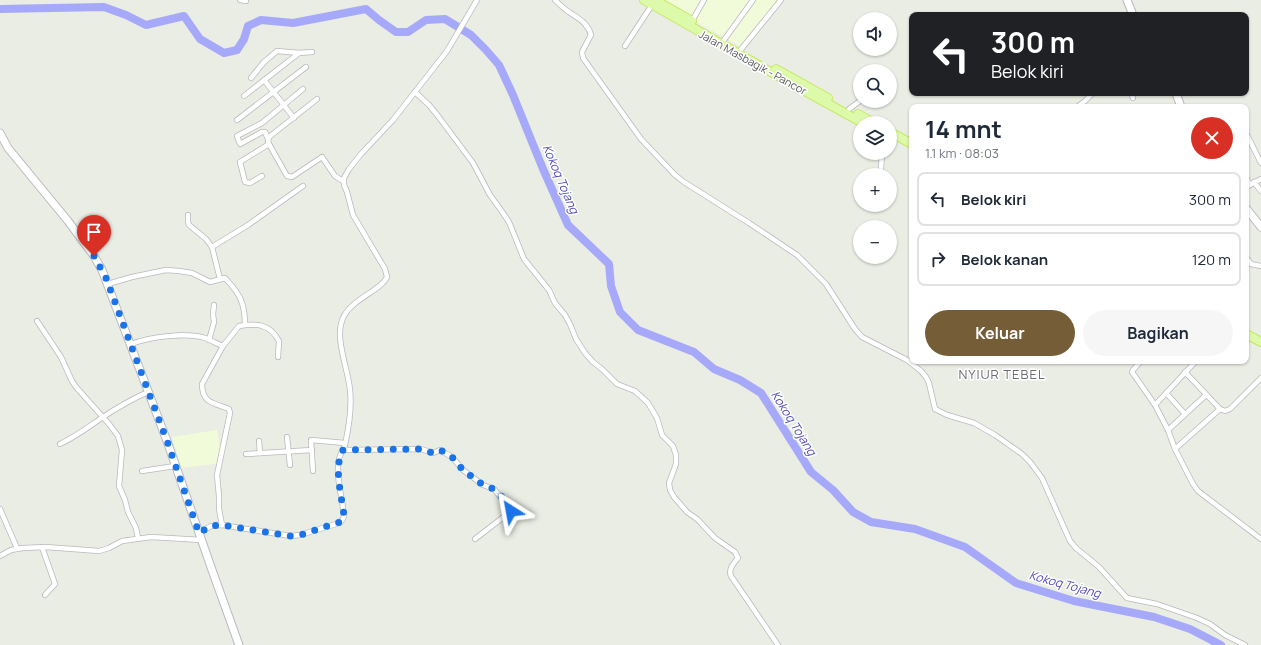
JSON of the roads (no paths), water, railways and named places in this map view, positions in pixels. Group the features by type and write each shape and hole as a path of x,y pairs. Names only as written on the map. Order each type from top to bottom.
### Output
{"main road":[{"name":"Jalan Masbagik - Pancor","path":"644,0 654,3 692,21 724,40 739,51"},
{"path":"1127,0 1132,12"},
{"name":"Jalan Masbagik - Pancor","path":"654,3 853,117"},
{"name":"Jalan Masbagik - Pancor","path":"822,98 862,116"},
{"path":"0,133 8,148 68,221 98,262 108,284 167,441 239,645"},
{"path":"897,136 909,142"},
{"path":"897,142 909,148"},
{"path":"1249,212 1261,227"},
{"path":"1249,336 1261,342"}],"street":[{"path":"240,0 246,1"},
{"path":"199,533 211,526 222,525 291,536 300,535 340,522 344,516 338,466 345,443 350,417 350,390 341,340 341,323 344,315 350,308 357,301 384,282 387,278 387,274 354,218 343,181 352,165 393,120 447,51 477,0"},
{"path":"555,0 586,24 590,35 582,52 583,58 638,136 675,175 701,194 786,247 808,265 826,284 855,329 862,337 909,362"},
{"path":"692,21 704,0"},
{"path":"739,51 781,0"},
{"path":"724,40 752,1"},
{"path":"625,46 654,3"},
{"path":"251,78 264,62 277,50 300,53 312,52"},
{"path":"244,96 300,53"},
{"path":"237,120 306,67"},
{"path":"264,80 294,118"},
{"path":"303,89 257,126 237,136 240,144 262,132 265,132 268,142 287,176 292,177 322,157 335,176 343,181"},
{"path":"415,92 438,116 473,163 490,195 509,222 524,259 549,290 555,302 565,314 576,339 585,353 617,384 635,391 648,402 657,418 662,435 673,446 676,455 676,464 669,483 670,490 687,512 697,519 715,538 737,554 738,558 730,569 730,576 778,645"},
{"path":"1081,104 1090,96"},
{"path":"262,176 250,183 245,182 240,162 268,142 317,99"},
{"path":"849,109 853,106"},
{"path":"1249,139 1261,163"},
{"path":"1250,185 1261,179"},
{"path":"1250,185 1261,191"},
{"path":"212,247 248,225 303,186"},
{"path":"188,215 189,225 206,239 212,247 220,279"},
{"path":"1249,261 1251,264 1261,266"},
{"path":"108,284 166,270 192,273 210,282 226,279 241,299 245,314 245,325"},
{"path":"209,340 214,322 214,305"},
{"path":"37,321 61,357 72,381 81,394 118,436 123,453 119,486 128,512 136,528 138,538"},
{"path":"222,525 219,509 217,475 230,410 207,400 202,386 222,346 238,327 245,325 263,325 270,329 279,341 278,357"},
{"path":"131,344 144,340 166,337 196,336 222,346"},
{"path":"912,364 926,377 929,383 935,409 947,415 974,423 995,435 1022,454 1030,462 1042,478 1070,541 1076,548 1099,567 1123,595 1131,599 1148,601 1197,618 1245,645"},
{"path":"1138,364 1132,372 1155,405 1193,484 1198,491 1261,539"},
{"path":"1155,405 1193,364"},
{"path":"1185,372 1220,409 1225,411 1230,409 1261,378"},
{"path":"60,444 148,392"},
{"path":"1166,393 1185,414"},
{"path":"1168,430 1206,395"},
{"path":"1175,449 1220,409"},
{"path":"287,436 290,465"},
{"path":"313,471 312,439 345,443"},
{"path":"258,441 260,453"},
{"path":"343,450 421,449 433,453 440,450 452,457 463,470 483,485 494,489 511,510 475,539"},
{"path":"246,454 312,450"},
{"path":"142,471 175,466"},
{"path":"0,509 17,548"},
{"path":"0,556 17,548 42,547 98,551 109,548 122,541 138,538 158,537 202,540"},
{"path":"42,547 55,584 45,595"}],"waterway":[{"name":"Kokoq Tojang","path":"0,9 104,7 126,15 146,25 184,16 200,39 224,53 237,50 244,39 248,26 261,20 293,23 366,9 396,32 408,32 426,20 445,19 471,35 499,65 568,225 609,264 611,286 620,312 638,330 694,352 714,369 740,380 761,393 811,472 833,490 853,512 871,522 915,529 965,547 1016,583 1074,601 1154,617 1190,629 1221,645"}],"district":[{"name":"NYIUR TEBEL","path":"1002,374"}]}
